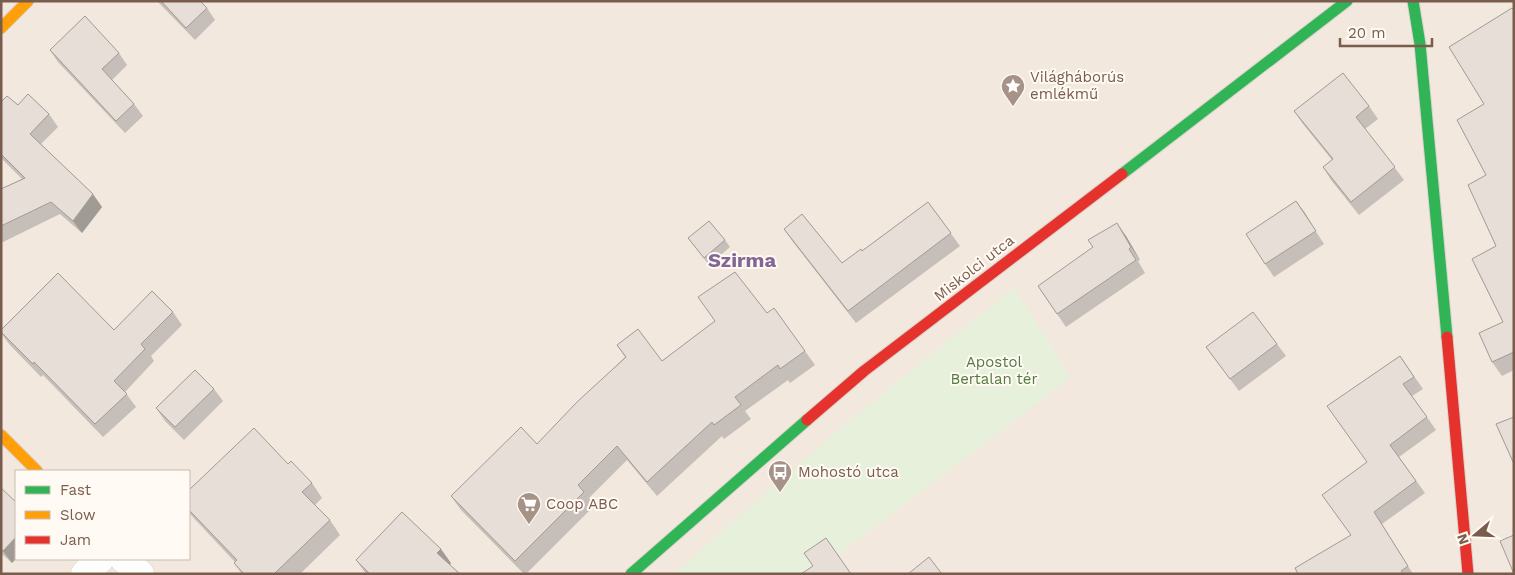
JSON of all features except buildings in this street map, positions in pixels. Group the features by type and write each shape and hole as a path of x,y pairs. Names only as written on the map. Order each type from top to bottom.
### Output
{"main road":[{"path":"1,28 28,1"},
{"name":"Miskolci utca","path":"631,574 864,371 1347,1"},
{"path":"1413,1 1420,44 1468,574"},
{"path":"1,435 36,470"}],"street":[{"path":"85,574 99,560"},
{"path":"125,560 140,574"}],"shaded area":[{"path":"1,1 1514,1 1514,574 1,574"}],"green space":[{"name":"Apostol Bertalan tér","path":"1014,288 1071,377 814,574 673,574 851,419"}],"traffic: fast":[{"path":"1122,174 1347,1"},
{"path":"1413,1 1420,44 1447,337"},
{"path":"631,574 807,420"}],"traffic: slow":[{"path":"1,28 28,1"},
{"path":"1,435 36,470"}],"traffic: jam":[{"path":"807,420 864,371 1122,174"},
{"path":"1447,337 1468,574"}],"place":[{"name":"Világháborús emlékmű","path":"1013,107"},
{"name":"Mohostó utca","path":"780,493"},
{"name":"Coop ABC","path":"529,525"}],"district":[{"name":"Szirma","path":"742,260"}]}
